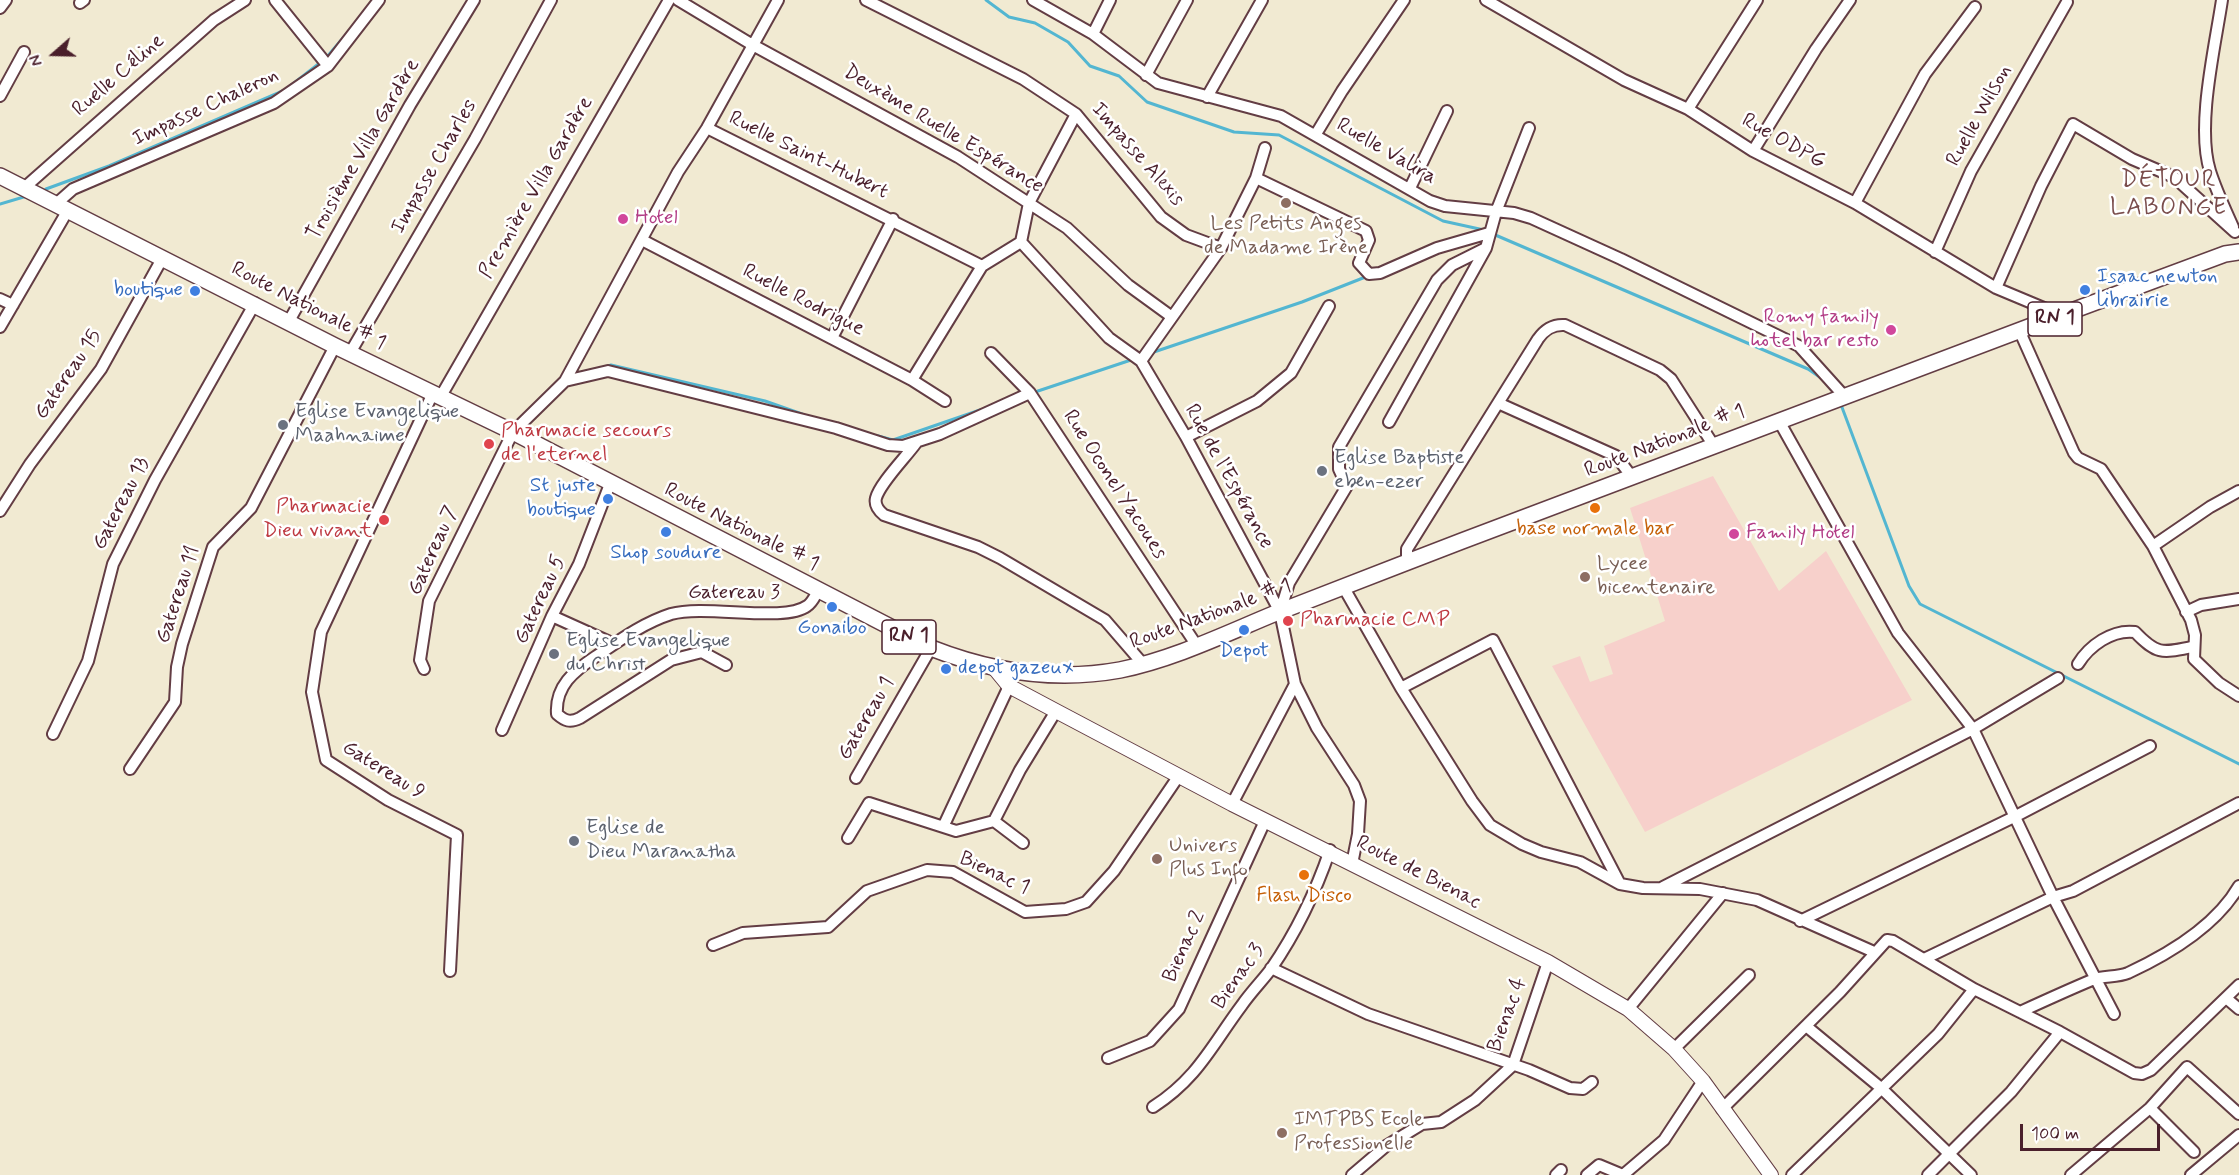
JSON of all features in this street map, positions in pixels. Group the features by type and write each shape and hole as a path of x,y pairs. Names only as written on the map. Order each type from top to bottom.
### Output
{"main road":[{"name":"Route Nationale # 1","path":"0,176 255,303 343,350 437,394 507,443 610,484 931,648 995,669 1046,675 1118,670 1197,646 1407,562 1845,397 1870,385 2020,332 2225,254 2239,252"},
{"name":"Route de Bienac","path":"995,669 1009,686 1178,777 1265,821 1330,850 1352,864 1548,962 1628,1009 1674,1049 1703,1081 1771,1175"}],"street":[{"path":"0,8 6,0"},
{"name":"Ruelle Céline","path":"24,188 214,20 245,0"},
{"path":"275,0 328,66"},
{"name":"Impasse Chaleron","path":"62,207 73,189 274,103 328,66 379,0"},
{"name":"Troisième Villa Gardère","path":"289,321 410,105 474,0"},
{"name":"Impasse Charles","path":"343,350 475,139 551,0"},
{"name":"Première Villa Gardère","path":"437,394 669,0"},
{"name":"Deuxème Ruelle Espérance","path":"678,0 751,44 958,157 1067,228 1128,285 1172,317"},
{"path":"565,381 678,172 706,128 751,44 778,0"},
{"name":"Impasse Alexis","path":"866,0 1023,79 1076,114 1161,217 1186,235 1221,248"},
{"name":"Ruelle Valira","path":"1033,0 1093,33 1146,75 1175,89 1281,116 1430,201 1445,206 1531,218 1799,346 1845,397"},
{"path":"1093,33 1110,0"},
{"path":"1146,75 1187,0"},
{"path":"1207,97 1262,0"},
{"path":"1316,134 1342,91 1404,0"},
{"name":"Rue ODPG","path":"1486,0 1624,80 1688,109 1753,151 1855,203 1996,288 2063,316"},
{"path":"1688,109 1756,0"},
{"path":"1753,151 1816,49 1850,0"},
{"path":"2222,0 2206,117 2205,143 2209,170 2237,235"},
{"name":"Ruelle Wilson","path":"1935,252 1971,171 2067,2"},
{"path":"1855,203 1925,74 1975,7"},
{"path":"0,96 24,52"},
{"path":"1410,188 1447,111"},
{"path":"912,380 982,266 1021,242 1029,203 1076,114"},
{"path":"1996,288 2041,186 2073,124 2132,159 2174,177 2237,235"},
{"name":"Ruelle Saint-Hubert","path":"706,128 893,219 982,266"},
{"path":"1389,422 1486,248 1496,212 1529,128"},
{"path":"1021,242 1109,338 1141,361 1221,248 1256,178 1265,148"},
{"path":"1256,178 1366,231 1369,240 1359,263 1369,274 1380,273 1437,248 1489,232"},
{"path":"0,327 62,207"},
{"path":"832,338 893,219"},
{"name":"Ruelle Rodrigue","path":"642,240 912,380 945,401"},
{"path":"1352,864 1358,834 1360,801 1354,785 1304,706 1294,684 1280,612 1289,583 1347,486 1339,469 1339,447 1437,280 1452,265 1486,248"},
{"name":"Gatereau 15","path":"0,511 24,473 101,369 163,257"},
{"path":"0,298 13,305"},
{"name":"Gatereau 13","path":"53,734 88,661 112,564 155,480 255,303"},
{"path":"1186,437 1257,401 1291,373 1329,306"},
{"path":"1407,562 1407,549 1542,333 1557,325 1565,325 1660,370 1671,379 1714,446"},
{"path":"2020,332 2074,453 2078,458 2101,470 2153,546 2195,635 2194,659 2219,683 2239,696"},
{"name":"Gatereau 11","path":"130,769 175,702 180,651 190,612 213,547 251,508 343,350"},
{"name":"Rue Oconel Yacoues","path":"991,352 1030,393 1197,646"},
{"name":"Rue de l'Espérance","path":"1141,361 1186,437 1280,612"},
{"path":"565,381 608,371 825,425 888,445 916,443 1030,393"},
{"name":"Gatereau 7","path":"424,669 420,660 429,601 507,443 565,381"},
{"name":"Gatereau 9","path":"437,394 321,632 312,692 326,760 388,801 457,835 450,971"},
{"path":"1498,404 1616,456 1632,477"},
{"path":"1779,421 1898,633 1973,729 2053,897 2114,1014"},
{"path":"916,443 879,493 876,504 879,511 884,515 978,547 1000,558 1025,575 1105,620 1143,664"},
{"name":"Gatereau 5","path":"502,730 552,616 579,564 610,484"},
{"path":"2153,546 2210,507 2239,491"},
{"path":"1344,588 1401,688 1472,801 1490,825 1522,844 1541,852 1580,862 1620,884 1660,889 1700,889 1757,900 1874,952"},
{"name":"Gatereau 3","path":"726,665 702,652 671,660 572,722 563,720 557,714 556,702 561,688 577,669 641,626 674,614 717,611 788,614 808,606 818,591"},
{"path":"2186,612 2201,605 2239,599"},
{"path":"552,616 614,644"},
{"path":"2078,664 2086,651 2095,644 2128,631 2135,632 2147,646 2165,653 2193,647"},
{"path":"1401,688 1493,640 1620,884"},
{"name":"Gatereau 1","path":"856,778 931,648"},
{"path":"1660,889 1973,729 2058,678"},
{"path":"1232,804 1294,684"},
{"path":"944,825 1009,686"},
{"path":"848,838 868,803 944,825 956,831 994,821 1020,770 1056,711"},
{"path":"1800,921 2016,816 2150,746"},
{"name":"Bienac 1","path":"712,945 743,933 828,927 867,891 927,870 953,872 1025,912 1066,909 1076,906 1086,902 1114,871 1178,777"},
{"path":"1924,959 2053,897 2073,891 2239,802"},
{"path":"994,821 1023,843"},
{"name":"Bienac 2","path":"1108,1058 1150,1041 1179,1009 1265,821"},
{"name":"Bienac 3","path":"1153,1107 1172,1095 1204,1063 1242,1006 1271,969 1320,878 1330,850"},
{"path":"2020,1012 2095,978 2127,973 2182,942 2222,911 2239,886"},
{"path":"1628,1009 1723,893"},
{"path":"1722,1109 1806,1026 1887,940 1893,940 1974,989 2060,1032 2134,1073 2142,1074 2151,1070 2239,985"},
{"name":"Bienac 4","path":"1352,1175 1386,1146 1422,1124 1441,1122 1475,1100 1513,1065 1548,962"},
{"path":"1271,969 1368,1014 1577,1090 1592,1082"},
{"path":"1674,1049 1749,975"},
{"path":"1792,1175 1938,1034 1974,989"},
{"path":"2226,998 2239,1009"},
{"path":"1806,1026 1881,1088 1950,1152 1971,1175"},
{"path":"1928,1175 2011,1092 2060,1032"},
{"path":"2071,1175 2150,1108 2187,1067 2239,1114"},
{"path":"1587,1175 1599,1165 1623,1175 1664,1140 1682,1109 1703,1081"},
{"path":"2150,1108 2194,1152"},
{"path":"2191,1175 2239,1135"}],"shaded area":[{"path":"1713,476 1779,591 1826,551 1912,700 1645,832 1552,666 1580,656 1590,682 1613,674 1604,646 1665,621 1630,508"}],"waterway":[{"path":"986,0 1009,17 1035,23 1068,42 1090,66 1119,76 1147,102 1234,132 1279,135 1443,221 1484,230"},
{"path":"326,58 349,31"},
{"path":"46,189 109,166 285,90 321,62"},
{"path":"0,204 27,196"},
{"path":"1493,234 1808,369 1824,380"},
{"path":"1151,353 1302,302 1368,276"},
{"path":"1032,393 1134,359"},
{"path":"606,367 611,365 765,401 802,414"},
{"path":"1840,402 1909,586 1920,604 2239,764"},
{"path":"878,436 893,440 980,410"}],"place":[{"name":"Les Petits Anges de Madame Irène","path":"1286,203"},
{"name":"Hotel","path":"623,219"},
{"name":"Isaac newton librairie","path":"2085,290"},
{"name":"boutique","path":"195,291"},
{"name":"Romy family hotel bar resto","path":"1891,330"},
{"name":"Eglise Evangelique Maahnaime","path":"283,425"},
{"name":"Pharmacie secours de l'eternel","path":"489,444"},
{"name":"Eglise Baptiste eben-ezer","path":"1322,471"},
{"name":"St juste boutique","path":"608,499"},
{"name":"base normale bar","path":"1595,508"},
{"name":"Pharmacie Dieu vivant","path":"384,520"},
{"name":"Shop soudure","path":"666,532"},
{"name":"Family Hotel","path":"1734,534"},
{"name":"Lycee bicentenaire","path":"1585,577"},
{"name":"Gonaibo","path":"832,607"},
{"name":"Pharmacie CMP","path":"1288,621"},
{"name":"Depot","path":"1244,630"},
{"name":"Eglise Evangelique du Christ","path":"554,654"},
{"name":"depot gazeux","path":"946,669"},
{"name":"Eglise de Dieu Maranatha","path":"574,841"},
{"name":"Univers Plus Info","path":"1157,859"},
{"name":"Flash Disco","path":"1304,875"},
{"name":"IMTPBS Ecole Professionelle","path":"1282,1133"}],"district":[{"name":"DÉTOUR LABONGE","path":"2169,195"}]}
